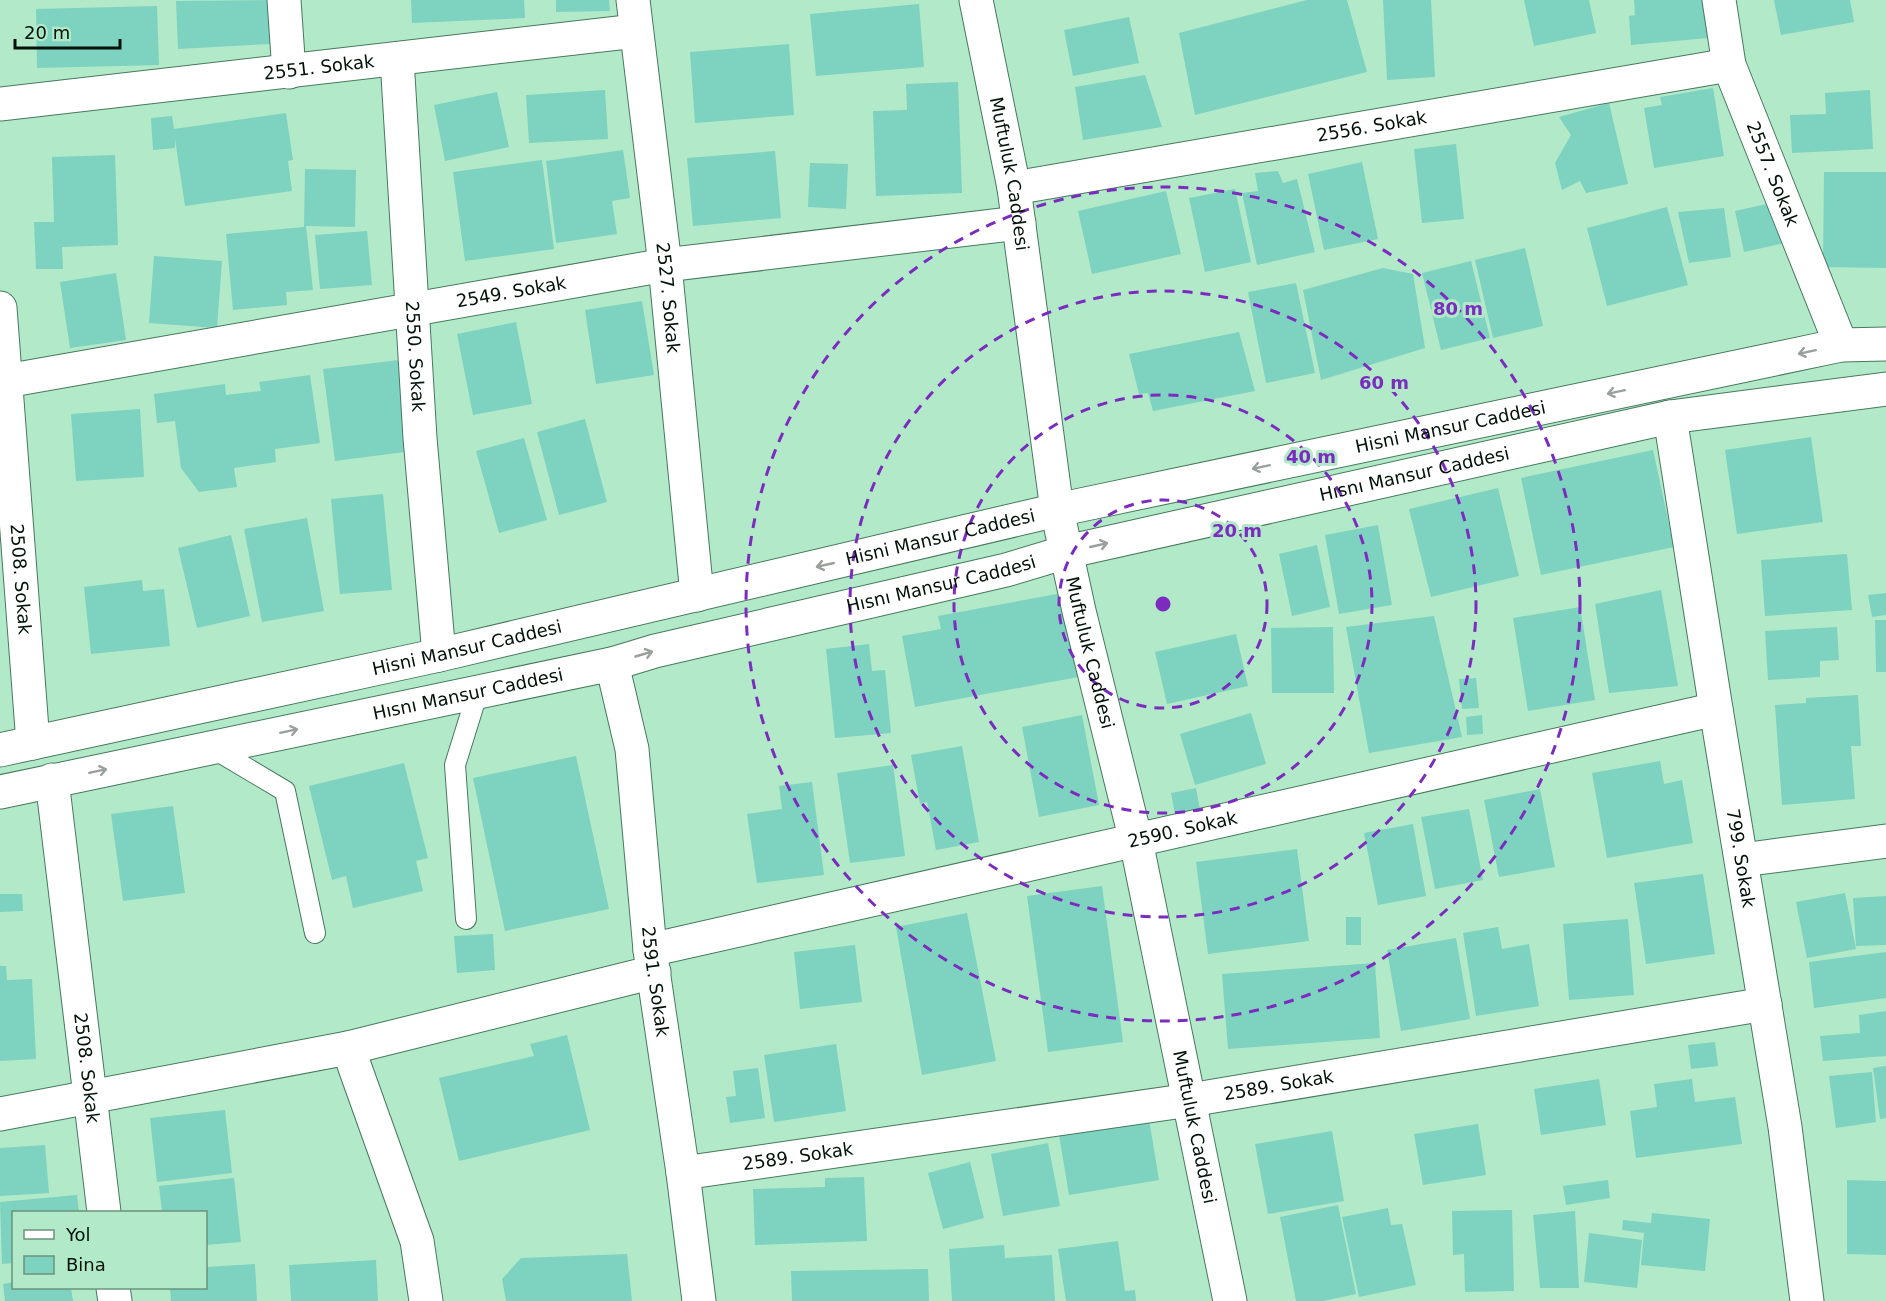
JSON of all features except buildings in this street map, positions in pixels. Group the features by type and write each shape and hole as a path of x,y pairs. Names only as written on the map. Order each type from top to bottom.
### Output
{"street":[{"path":"284,0 290,72"},
{"name":"Muftuluk Caddesi","path":"976,0 1014,188 1057,510 1078,611 1136,841 1230,1301"},
{"name":"2557. Sokak","path":"1719,0 1729,65 1841,345"},
{"name":"2551. Sokak","path":"0,104 397,59 635,16"},
{"name":"2527. Sokak","path":"635,16 665,265 697,595"},
{"name":"2550. Sokak","path":"397,59 420,438 439,655"},
{"name":"2556. Sokak","path":"1014,188 1729,65"},
{"name":"2549. Sokak","path":"6,381 665,265 1019,223"},
{"name":"2508. Sokak","path":"1,327 33,742"},
{"name":"Hisni Mansur Caddesi","path":"0,750 439,655 1057,510 1841,345 1886,344"},
{"name":"Hısnı Mansur Caddesi","path":"0,792 612,664 655,651 1006,570 1066,552 1670,417 1886,389"},
{"name":"799. Sokak","path":"1670,417 1785,1127 1807,1301"},
{"name":"2591. Sokak","path":"612,664 633,749 652,961 699,1301"},
{"name":"2590. Sokak","path":"0,1114 348,1048 652,961 1136,841 1716,710"},
{"name":"2508. Sokak","path":"52,780 104,1211"},
{"path":"1742,860 1886,841"},
{"name":"2589. Sokak","path":"683,1173 1190,1100 1765,1004"},
{"path":"348,1048 417,1240 426,1301"}],"lane":[{"path":"466,919 455,765 478,692"},
{"path":"211,747 285,791 315,933"}]}
